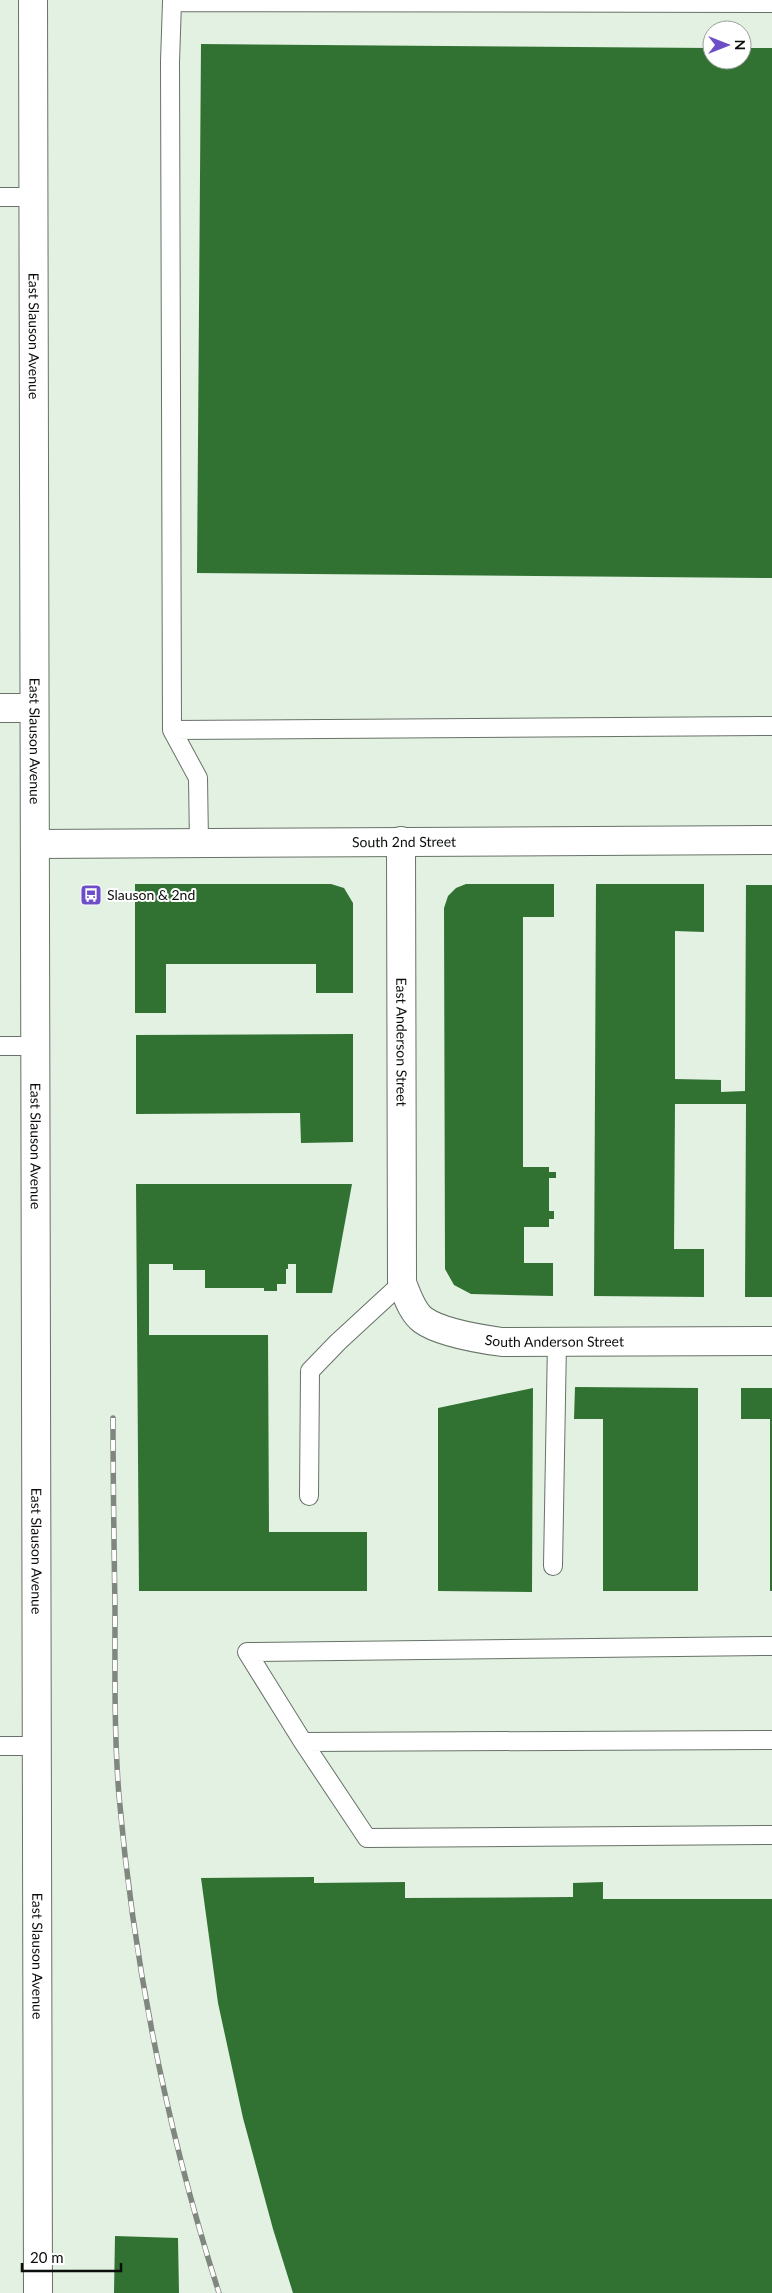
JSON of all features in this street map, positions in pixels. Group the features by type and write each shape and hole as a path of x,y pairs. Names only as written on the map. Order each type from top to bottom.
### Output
{"main road":[{"name":"East Slauson Avenue","path":"33,0 38,2293"},
{"path":"0,708 34,708"},
{"name":"South 2nd Street","path":"35,844 772,840"},
{"name":"East Anderson Street","path":"401,841 402,1243"},
{"name":"South Anderson Street","path":"402,1243 402,1283 411,1303 423,1319 471,1338 502,1342 772,1341"}],"lane":[{"path":"199,843 198,778 172,730 170,62 172,1 772,3"},
{"path":"0,197 33,197"},
{"path":"172,730 772,726"},
{"path":"0,1046 35,1046"},
{"path":"309,1496 310,1371 338,1342 402,1283"},
{"path":"553,1566 557,1342"},
{"path":"772,1646 247,1652 303,1742 367,1838 772,1835"},
{"path":"303,1742 772,1740"},
{"path":"0,1746 36,1746"}],"shaded area":[{"path":"0,0 772,0 772,2293 0,2293"}],"building":[{"path":"201,44 702,48 702,70 752,70 752,48 772,48 772,578 197,573"},
{"path":"135,884 331,884 344,888 353,903 353,993 316,993 316,964 166,964 166,1013 135,1013"},
{"path":"466,884 554,884 554,917 523,917 523,1167 549,1167 549,1172 556,1172 556,1178 549,1178 549,1211 554,1211 554,1219 549,1219 549,1227 524,1227 524,1263 553,1263 553,1296 471,1294 454,1285 445,1269 444,908 448,896 456,888"},
{"path":"596,884 704,884 704,932 675,931 675,1079 721,1080 721,1092 745,1091 746,885 772,885 772,1297 745,1297 746,1104 675,1104 674,1249 704,1249 704,1297 594,1296"},
{"path":"353,1034 353,1142 301,1143 300,1113 136,1114 136,1035"},
{"path":"136,1184 352,1184 332,1293 296,1293 296,1264 288,1264 286,1284 277,1284 277,1291 264,1291 264,1288 205,1288 205,1270 173,1270 173,1264 149,1264 149,1335 268,1335 269,1532 367,1532 367,1591 139,1591"},
{"path":"575,1387 698,1388 698,1591 603,1591 603,1419 574,1419"},
{"path":"533,1388 532,1592 438,1591 438,1408"},
{"path":"741,1388 772,1388 772,1591 770,1591 770,1419 741,1419"},
{"path":"314,1877 314,1883 405,1882 405,1898 573,1897 573,1883 603,1882 603,1899 772,1899 772,2293 293,2293 273,2229 243,2118 218,2003 201,1878"},
{"path":"115,2236 178,2238 179,2293 114,2293"}],"railway":[{"path":"113,1418 117,1773 125,1860 144,1985 168,2109 200,2232 219,2293"}],"place":[{"name":"Slauson & 2nd","path":"91,895"}]}
